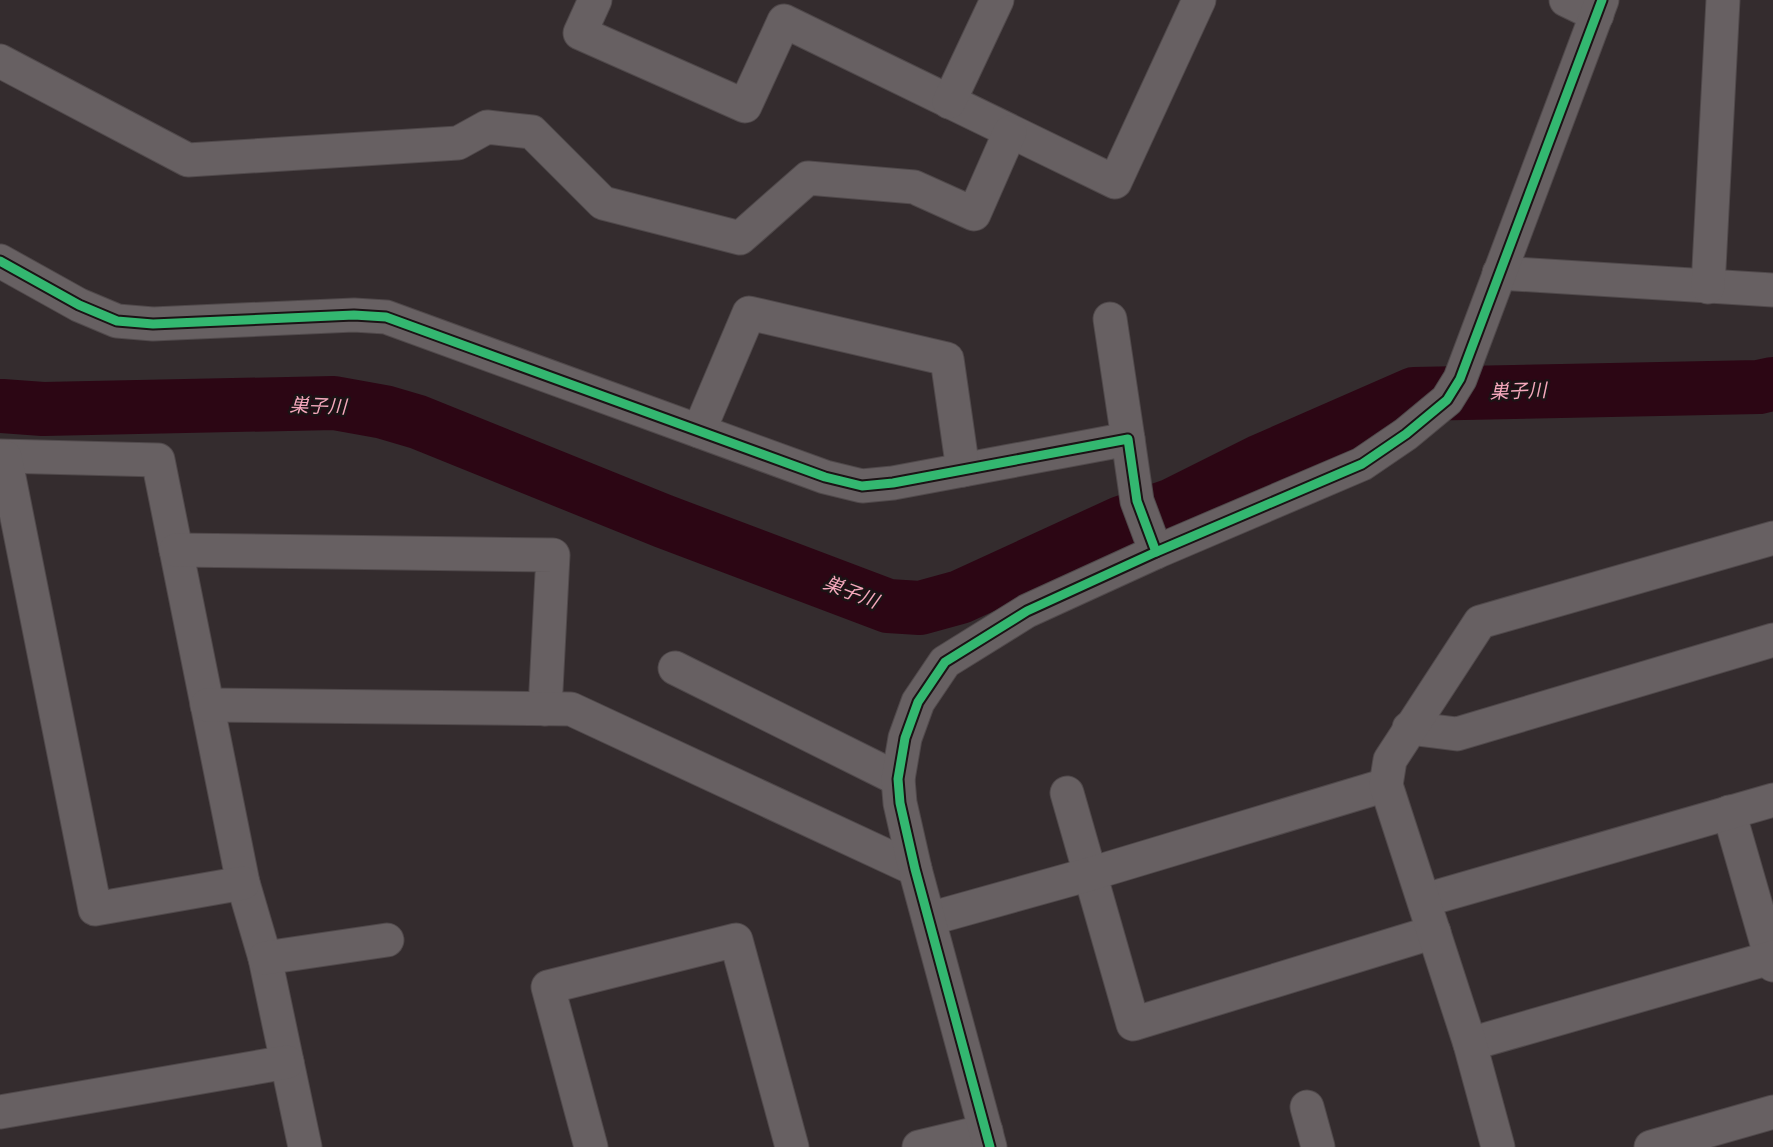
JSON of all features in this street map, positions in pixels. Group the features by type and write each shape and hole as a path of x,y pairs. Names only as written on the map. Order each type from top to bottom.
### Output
{"street":[{"path":"595,0 580,33 745,106 789,10 949,102 1115,182 1199,0"},
{"path":"949,102 997,0"},
{"path":"919,1147 988,1139 915,869 900,803 898,779 905,738 918,702 945,662 1027,611 1152,542 1362,464 1406,434 1454,389 1599,7 1566,0"},
{"path":"1708,287 1723,0"},
{"path":"0,61 188,160 458,143 487,127 532,132 603,203 740,238 808,178 914,187 974,214 1010,132"},
{"path":"0,261 79,305 117,321 153,324 354,315 386,317 825,477 862,486 893,483 1128,439"},
{"path":"1499,273 1773,290"},
{"path":"699,431 749,313 947,359 963,470"},
{"path":"1110,319 1137,501 1152,542"},
{"path":"243,883 95,909 2,457 158,460 243,883 265,958 305,1147"},
{"path":"1498,1147 1470,1044 1387,785 1390,760 1480,622 1773,538"},
{"path":"176,550 553,555 545,709"},
{"path":"1409,728 1457,734 1773,640"},
{"path":"675,668 898,779"},
{"path":"207,705 571,709 915,869"},
{"path":"929,919 1387,785"},
{"path":"1067,793 1133,1024 1434,932"},
{"path":"1425,900 1773,800"},
{"path":"1470,1044 1772,960 1729,813"},
{"path":"265,958 387,940"},
{"path":"591,1147 548,987 736,940 792,1147"},
{"path":"0,1112 287,1062"},
{"path":"1307,1107 1318,1147"},
{"path":"1651,1147 1773,1112"}],"waterway":[{"name":"巣子川","path":"2,406 43,409 334,403 384,412 418,422 663,521 888,606 920,608 960,597 1121,523 1173,505 1261,461 1414,394 1759,387 1773,384"}],"cycle path":[{"path":"990,1147 915,869 900,803 898,779 905,738 918,702 945,662 1027,611 1156,552 1362,464 1406,434 1447,400 1460,379 1602,0"},
{"path":"0,261 79,305 117,321 153,324 354,315 386,317 825,477 862,486 893,483 1128,439 1137,501 1156,552"}]}
